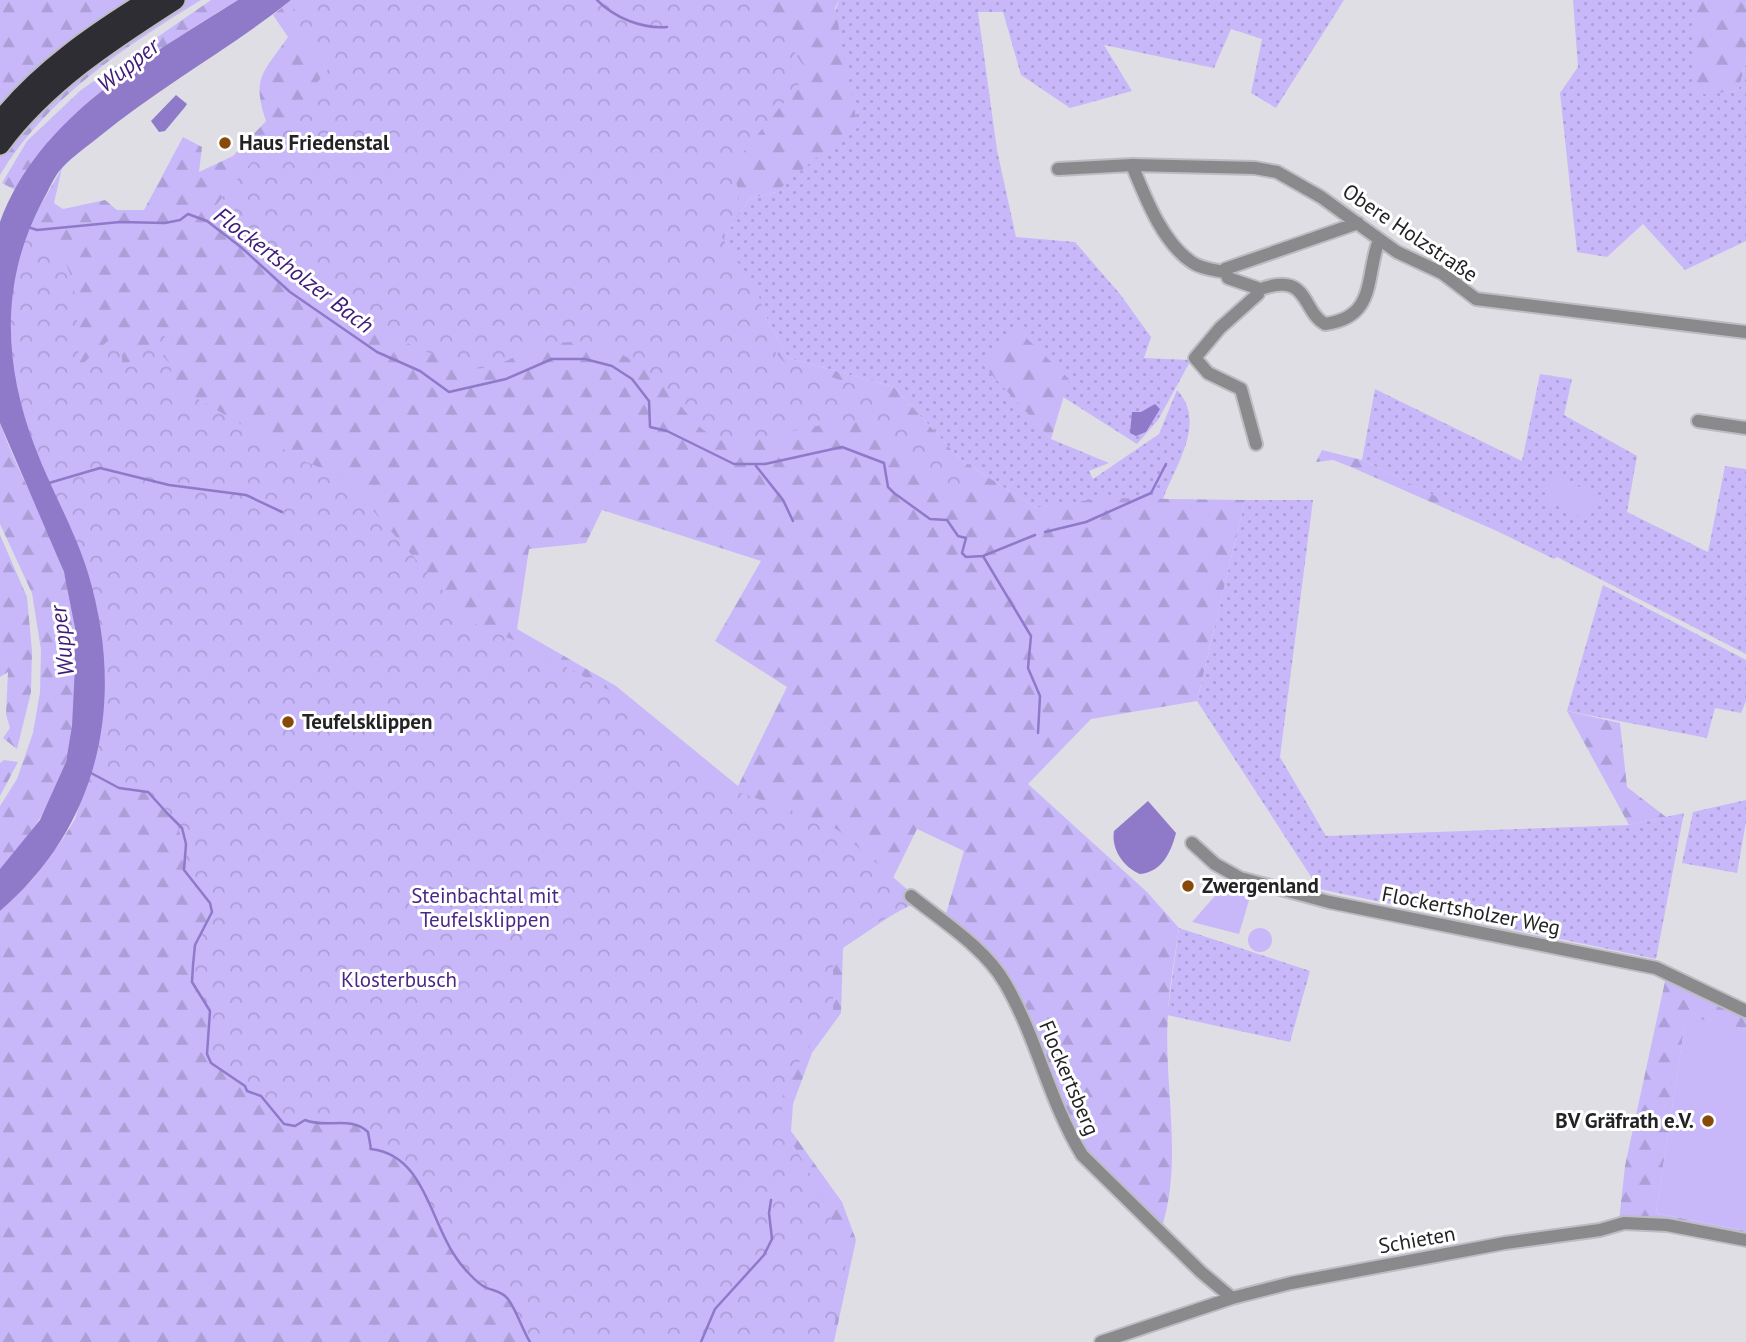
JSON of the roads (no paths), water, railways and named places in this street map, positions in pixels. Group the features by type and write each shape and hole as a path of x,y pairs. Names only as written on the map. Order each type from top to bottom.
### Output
{"highway":[{"path":"0,121 35,83 148,0"},
{"path":"0,145 28,111 68,74 176,0"}],"street":[{"name":"Obere Holzstraße","path":"1058,169 1132,165 1255,168 1277,172 1321,197 1397,252 1442,273 1470,296 1484,302 1746,332"},
{"path":"1132,165 1159,221 1183,255 1198,266 1225,272 1232,280 1258,290 1295,289 1304,295 1320,322 1325,324 1336,322 1353,313 1365,301 1379,240"},
{"path":"1225,272 1228,266 1358,223"},
{"path":"1256,444 1241,389 1208,373 1195,358 1220,328 1256,299 1258,290"},
{"path":"1698,421 1746,428"},
{"name":"Flockertsholzer Weg","path":"1192,843 1215,864 1240,878 1329,902 1656,968 1746,1011"},
{"name":"Flockertsberg","path":"911,896 965,941 1004,982 1032,1039 1069,1133 1082,1155 1200,1272 1233,1298"},
{"name":"Schieten","path":"1101,1342 1233,1298 1337,1274 1600,1230 1624,1223 1667,1226 1746,1240"}],"waterway":[{"path":"597,0 629,21 667,27"},
{"name":"Flockertsholzer Bach","path":"25,226 37,230 120,222 165,223 180,220 188,214 207,221 242,248 290,292 377,352 420,371 449,392 506,379 552,359 585,359 612,366 632,379 649,401 650,427 667,431 734,464 765,464 842,447 884,463 888,487 894,493 930,519 947,520 958,536 966,538 962,553 966,557 983,556 1031,636 1028,668 1040,696 1038,733"},
{"path":"1045,532 1086,522 1151,493 1166,464"},
{"path":"756,466 783,500 793,521"},
{"path":"49,483 100,468 169,485 246,495 282,512"},
{"path":"983,556 1035,535"},
{"path":"91,773 119,788 148,792 182,828 186,844 184,870 210,903 212,912 195,945 192,982 210,1011 207,1054 211,1063 245,1086 247,1091 261,1096 284,1124 295,1126 305,1120 346,1123 354,1124 368,1132 371,1149 389,1154 403,1163 414,1176 457,1259 481,1285 506,1296 530,1342"},
{"path":"701,1342 715,1309 764,1255 772,1239 769,1213 771,1200"}],"place":[{"name":"Haus Friedenstal","path":"225,143"},
{"name":"Teufelsklippen","path":"288,722"},
{"name":"Zwergenland","path":"1188,886"},
{"name":"BV Gräfrath e.V.","path":"1708,1121"}],"water label":[{"name":"Wupper","path":"128,65"},
{"name":"Wupper","path":"62,641"}],"park label":[{"name":"Steinbachtal mit Teufelsklippen","path":"485,908"},
{"name":"Klosterbusch","path":"399,980"}]}
